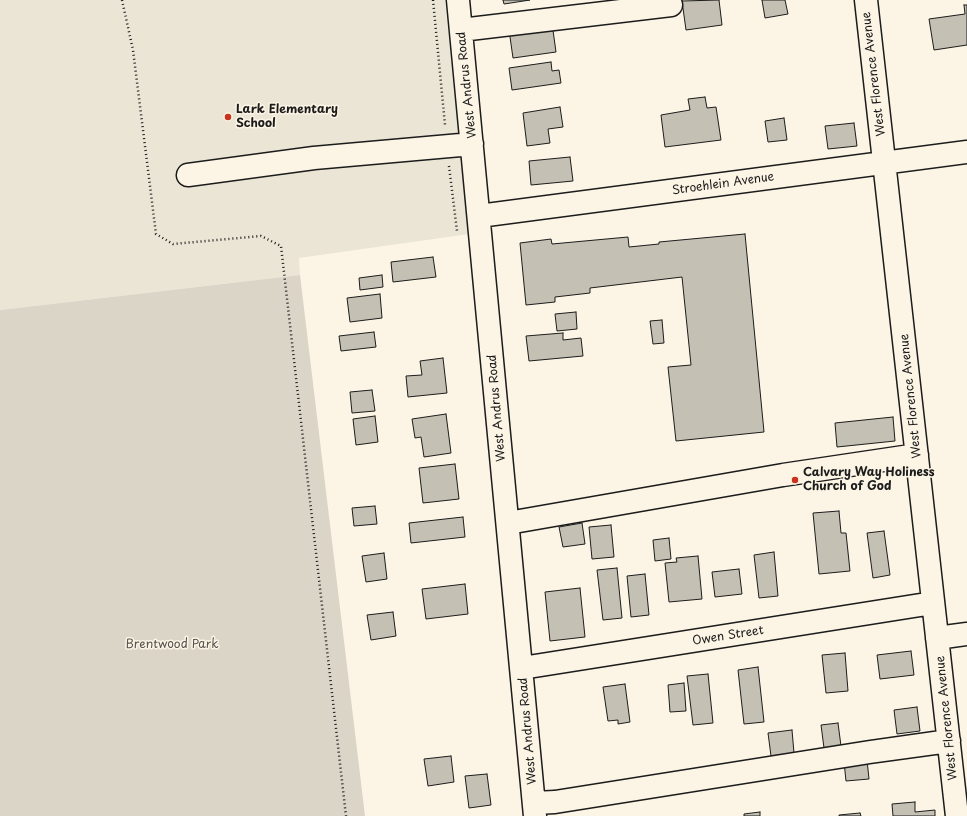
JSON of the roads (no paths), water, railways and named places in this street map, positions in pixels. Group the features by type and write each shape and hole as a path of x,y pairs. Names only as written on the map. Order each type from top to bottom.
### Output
{"street":[{"name":"West Andrus Road","path":"458,0 535,810"},
{"name":"West Florence Avenue","path":"866,0 933,603 950,742 957,816"},
{"path":"461,30 671,5"},
{"path":"188,175 314,158 472,144"},
{"name":"Stroehlein Avenue","path":"479,216 967,152"},
{"path":"508,523 783,475 917,455"},
{"name":"Owen Street","path":"522,668 933,603"},
{"path":"937,638 967,634"},
{"path":"535,810 555,802 870,752 950,742"}],"place":[{"name":"Lark Elementary School","path":"228,117"},
{"name":"Calvary Way Holiness Church of God","path":"795,480"}],"park label":[{"name":"Brentwood Park","path":"172,645"}]}
